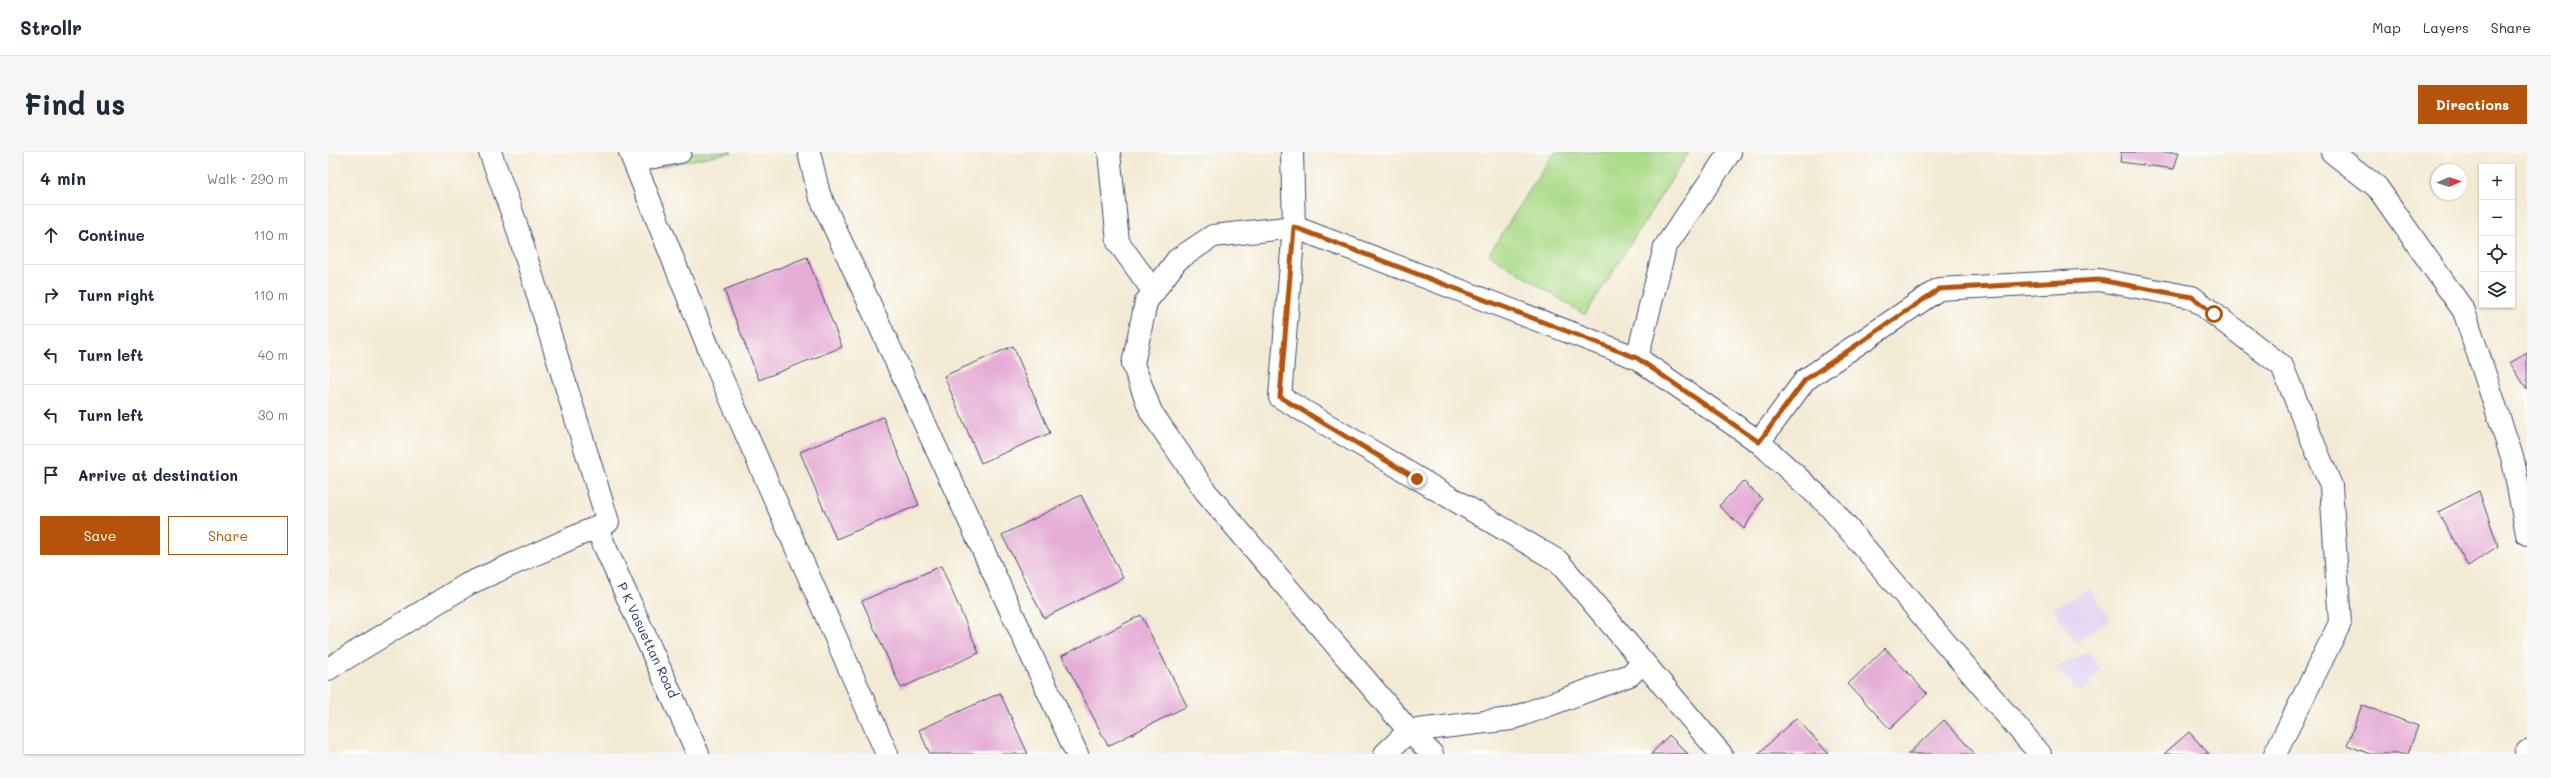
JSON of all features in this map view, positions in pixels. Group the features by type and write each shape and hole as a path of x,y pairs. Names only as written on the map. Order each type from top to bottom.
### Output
{"street":[{"path":"328,669 468,584 608,522 515,221 490,152"},
{"path":"680,152 632,157 711,354 886,754"},
{"path":"809,152 819,194 1076,754"},
{"path":"1109,152 1118,242 1154,292"},
{"path":"1292,152 1294,227 1280,397 1485,520 1558,561 1721,754"},
{"path":"1637,358 1665,247 1730,152"},
{"path":"2332,152 2377,187 2464,311 2512,460 2527,534"},
{"path":"1432,754 1409,731 1206,492 1151,412 1133,364 1146,302 1177,260 1213,236 1294,227 1637,358 1759,442 1829,506 2040,754"},
{"path":"1759,442 1805,380 1939,289 2099,280 2192,297 2282,366 2331,486 2340,623 2275,754"},
{"name":"P K Vasuettan Road","path":"596,527 698,754"},
{"path":"1385,754 1409,731 1511,719 1630,675 1643,662"}],"shaded area":[{"path":"2090,589 2110,619 2076,643 2053,608"},
{"path":"2089,652 2101,671 2081,693 2054,668"}],"green space":[{"path":"655,152 732,152 658,167"},
{"path":"1554,152 1689,152 1585,315 1489,254"}],"building":[{"path":"2121,152 2179,152 2174,169 2120,162"},
{"path":"807,257 842,347 759,380 724,290"},
{"path":"1013,346 1050,433 981,463 944,376"},
{"path":"2527,353 2527,389 2510,363"},
{"path":"883,417 919,505 836,539 800,452"},
{"path":"1743,481 1762,499 1744,529 1719,506"},
{"path":"2479,491 2498,546 2468,566 2438,512"},
{"path":"1081,495 1123,578 1044,618 1002,535"},
{"path":"941,566 979,653 901,688 862,601"},
{"path":"1141,615 1187,706 1108,746 1062,656"},
{"path":"1885,648 1927,694 1890,729 1848,684"},
{"path":"1000,693 1028,754 930,754 919,730"},
{"path":"2362,705 2418,726 2408,754 2370,754 2347,745"},
{"path":"1796,718 1829,754 1758,754"},
{"path":"1944,720 1975,754 1908,754"},
{"path":"2189,732 2209,754 2164,754"},
{"path":"1669,735 1688,754 1651,754"}],"route":[{"path":"1417,479 1280,397 1294,227 1637,358 1759,442 1805,380 1939,289 2099,280 2192,297 2214,314"}]}
